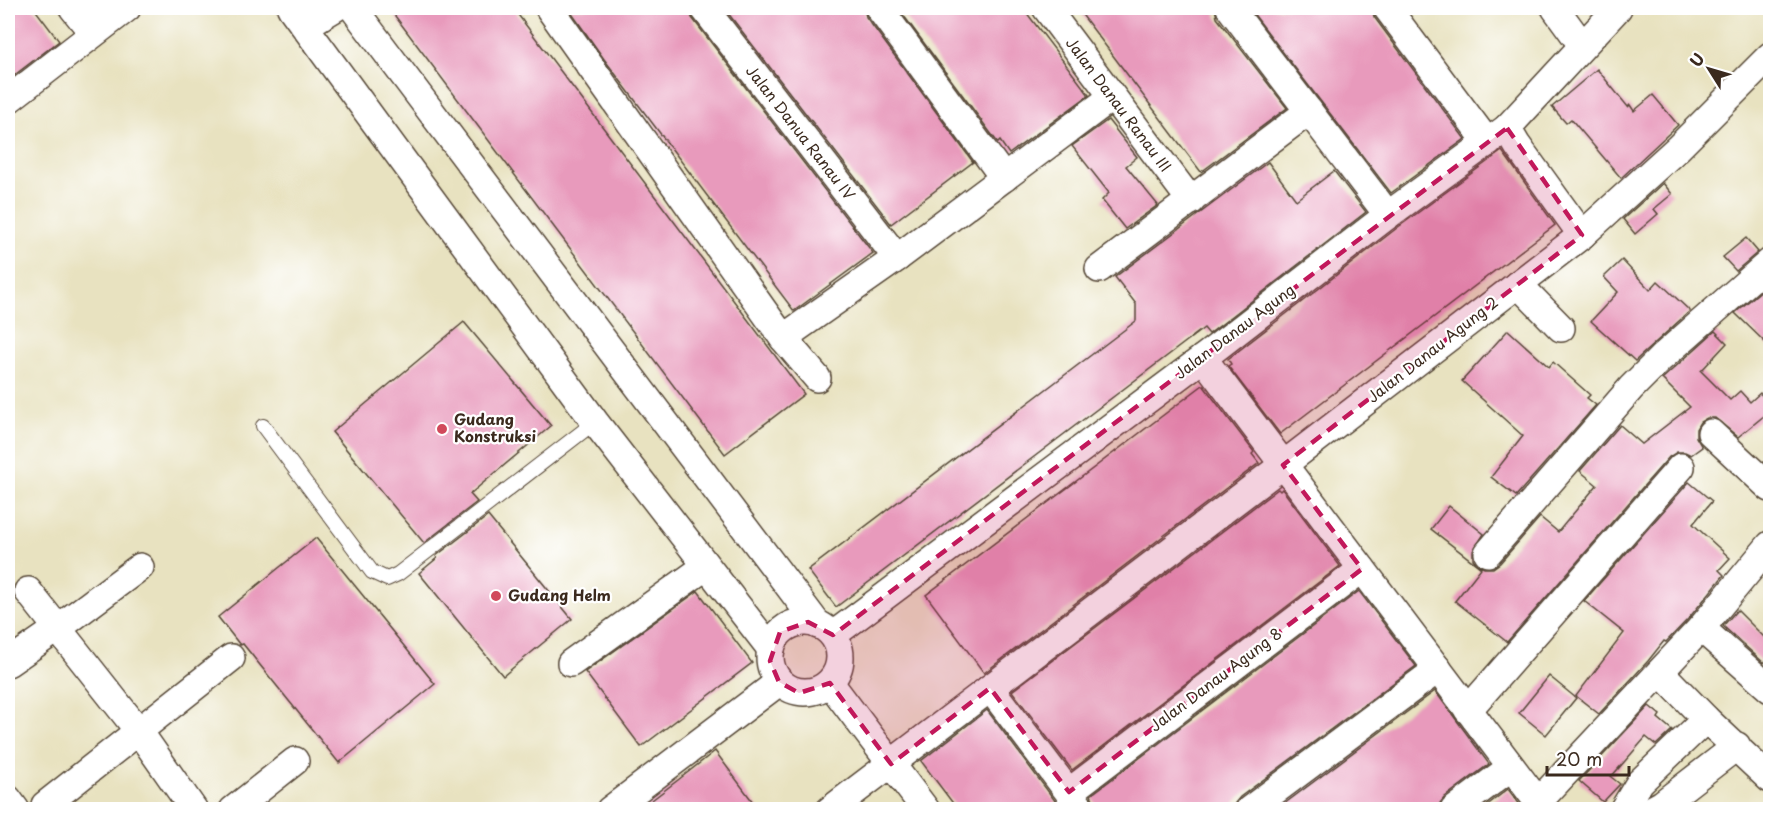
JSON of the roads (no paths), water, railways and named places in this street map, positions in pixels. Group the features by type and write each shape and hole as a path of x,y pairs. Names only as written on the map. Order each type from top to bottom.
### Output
{"street":[{"path":"73,8 93,33"},
{"path":"8,100 127,8"},
{"path":"335,8 298,17 595,422 705,567 771,649"},
{"path":"353,8 825,630 840,651 836,676 830,683 810,693 799,693 788,689 773,673 770,661 771,649 780,632 798,622 825,630"},
{"path":"549,8 783,338 817,378"},
{"name":"Jalan Danua Ranau IV","path":"704,8 897,258"},
{"path":"879,8 1004,178"},
{"name":"Jalan Danau Ranau III","path":"1046,8 1191,201"},
{"path":"1230,8 1388,215"},
{"path":"1387,8 1498,136 1517,145 1582,235"},
{"path":"1555,8 1582,45"},
{"name":"Jalan Danau Agung","path":"825,630 1203,358 1388,215 1498,136 1618,8"},
{"name":"Jalan Danau Agung 2","path":"830,810 1582,235 1678,148 1770,56"},
{"path":"783,338 897,258 1112,97"},
{"path":"1099,270 1309,111"},
{"path":"1488,553 1631,388 1661,358 1770,262"},
{"path":"1518,285 1561,328"},
{"path":"1203,358 1541,806 1701,628 1770,545"},
{"path":"1711,433 1770,488"},
{"path":"1468,710 1681,467"},
{"path":"8,663 140,567"},
{"path":"571,663 705,567"},
{"name":"Jalan Danau Agung 8","path":"1076,801 1362,569"},
{"path":"28,591 138,730 194,810"},
{"path":"1701,628 1770,689"},
{"path":"45,805 231,658"},
{"path":"1249,810 1437,669"},
{"path":"1667,679 1770,779"},
{"path":"610,810 779,682"},
{"path":"830,683 926,810"},
{"path":"990,688 1076,801"},
{"path":"1623,810 1640,782 1706,719"},
{"path":"1651,810 1737,746"},
{"path":"233,810 295,761"},
{"path":"1454,810 1511,767"},
{"path":"8,799 16,810"}],"lane":[{"path":"263,426 372,572 387,579 398,574 595,422"}],"place":[{"name":"Gudang Konstruksi","path":"442,429"},
{"name":"Gudang Helm","path":"496,596"}]}
